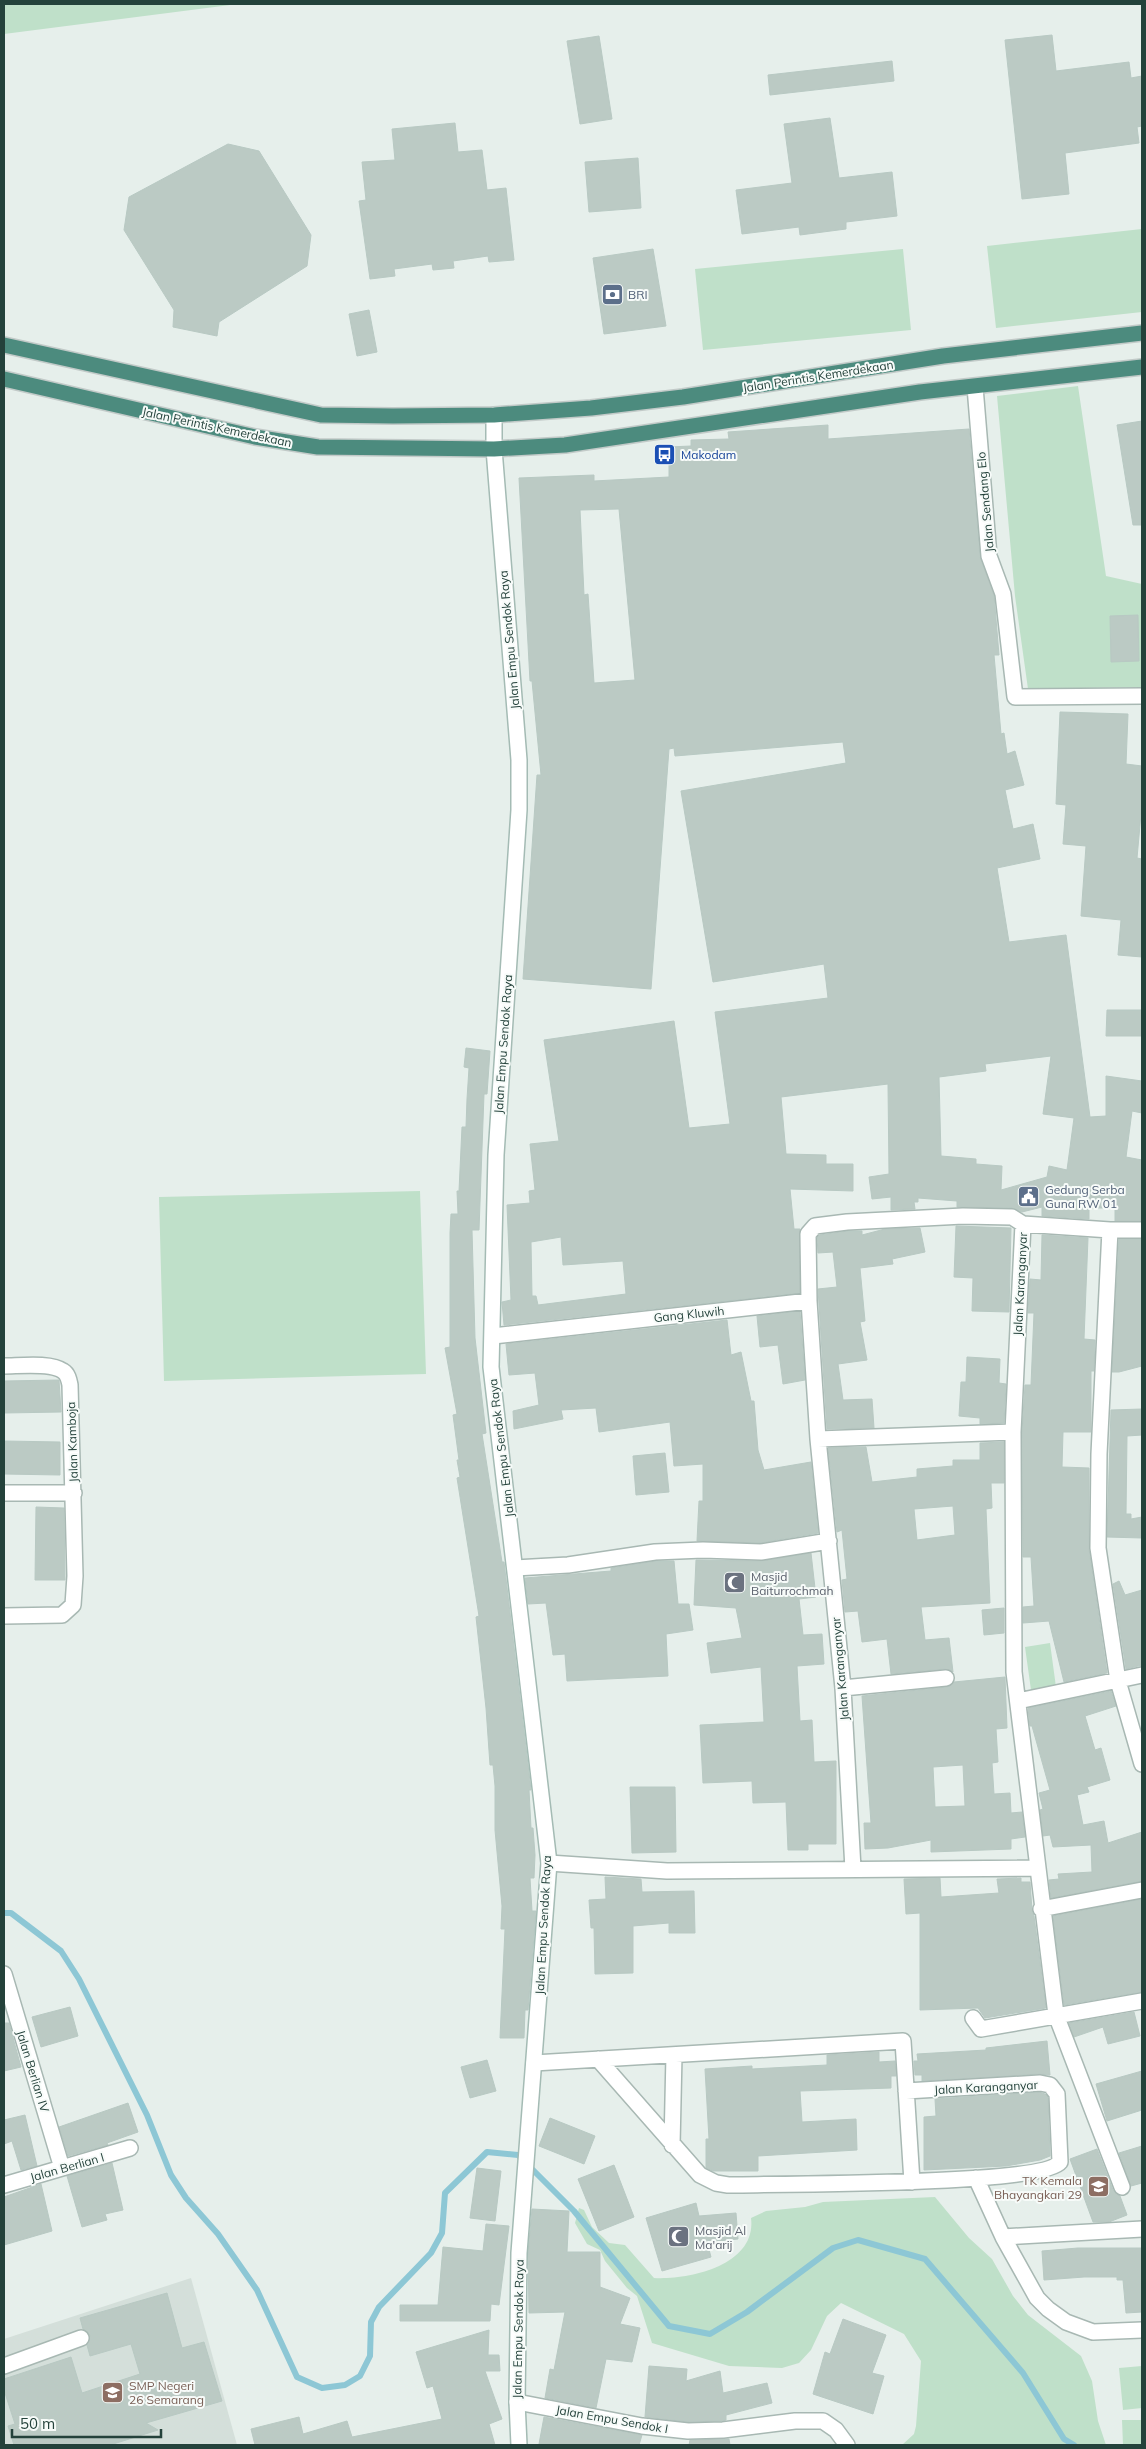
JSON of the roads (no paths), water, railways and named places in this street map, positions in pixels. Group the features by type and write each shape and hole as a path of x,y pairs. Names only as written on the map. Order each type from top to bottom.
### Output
{"highway":[{"name":"Jalan Perintis Kemerdekaan","path":"4,345 322,415 494,415 591,408 683,397 943,356 1142,333"},
{"name":"Jalan Perintis Kemerdekaan","path":"4,379 255,437 318,447 494,449 565,445 920,392 1142,367"}],"street":[{"name":"Jalan Sendang Elo","path":"975,387 989,556 1003,594 1015,697 1142,696"},
{"path":"494,415 494,449"},
{"name":"Jalan Empu Sendok Raya","path":"494,449 519,777 519,810 496,1155 491,1367 549,1863 519,2254 517,2402 519,2445"},
{"path":"809,1301 808,1234 815,1226 847,1222 963,1216 1012,1217 1024,1224"},
{"name":"Jalan Karanganyar","path":"1122,2187 1056,2015 1041,1908 1014,1672 1013,1432 1024,1224 1110,1230 1142,1230"},
{"path":"1110,1230 1099,1454 1098,1548 1118,1681 1142,1764"},
{"name":"Gang Kluwih","path":"493,1336 809,1301"},
{"name":"Jalan Karanganyar","path":"809,1301 818,1439 843,1688 853,1869"},
{"name":"Jalan Kamboja","path":"4,1366 51,1366 63,1370 67,1375 70,1385 75,1576 74,1605 62,1614 4,1616"},
{"path":"818,1439 1013,1432"},
{"path":"4,1493 74,1493"},
{"path":"515,1568 568,1565 655,1552 703,1550 761,1552 829,1541"},
{"path":"1018,1701 1142,1675"},
{"path":"843,1688 946,1678"},
{"path":"549,1863 667,1871 1037,1868"},
{"path":"1041,1908 1142,1890"},
{"name":"Jalan Berlian IV","path":"4,1974 62,2168"},
{"path":"973,2018 981,2029 1142,2001"},
{"path":"534,2063 903,2041 912,2182"},
{"path":"672,2145 674,2055"},
{"name":"Jalan Karanganyar","path":"598,2059 700,2175 716,2183 728,2185 912,2182 976,2178 1046,2169 1059,2165 1057,2094 1050,2086 1040,2083 906,2092"},
{"name":"Jalan Berlian I","path":"4,2185 130,2148"},
{"path":"976,2178 1003,2237 1037,2298 1048,2309 1066,2322 1092,2332 1142,2330"},
{"path":"1003,2237 1142,2229"},
{"path":"4,2366 81,2338"},
{"name":"Jalan Empu Sendok I","path":"517,2402 642,2426 688,2431 723,2430 795,2421 822,2421 836,2430 847,2445"}],"waterway":[{"path":"4,1913 11,1913 61,1951 79,1979 147,2115 171,2175 186,2198 218,2234 257,2290 297,2377 322,2388 345,2385 360,2376 370,2356 371,2322 379,2307 431,2253 442,2233 445,2193 487,2152 518,2155 574,2211 669,2326 710,2334 747,2312 833,2248 858,2240 925,2259 1023,2373 1064,2439 1074,2445"}],"place":[{"name":"BRI","path":"612,294"},
{"name":"Makodam","path":"665,454"},
{"name":"Gedung Serba Guna RW 01","path":"1029,1196"},
{"name":"Masjid Baiturrochmah","path":"735,1583"},
{"name":"TK Kemala Bhayangkari 29","path":"1098,2187"},
{"name":"Masjid Al Ma'arij","path":"679,2237"},
{"name":"SMP Negeri 26 Semarang","path":"113,2392"}]}
